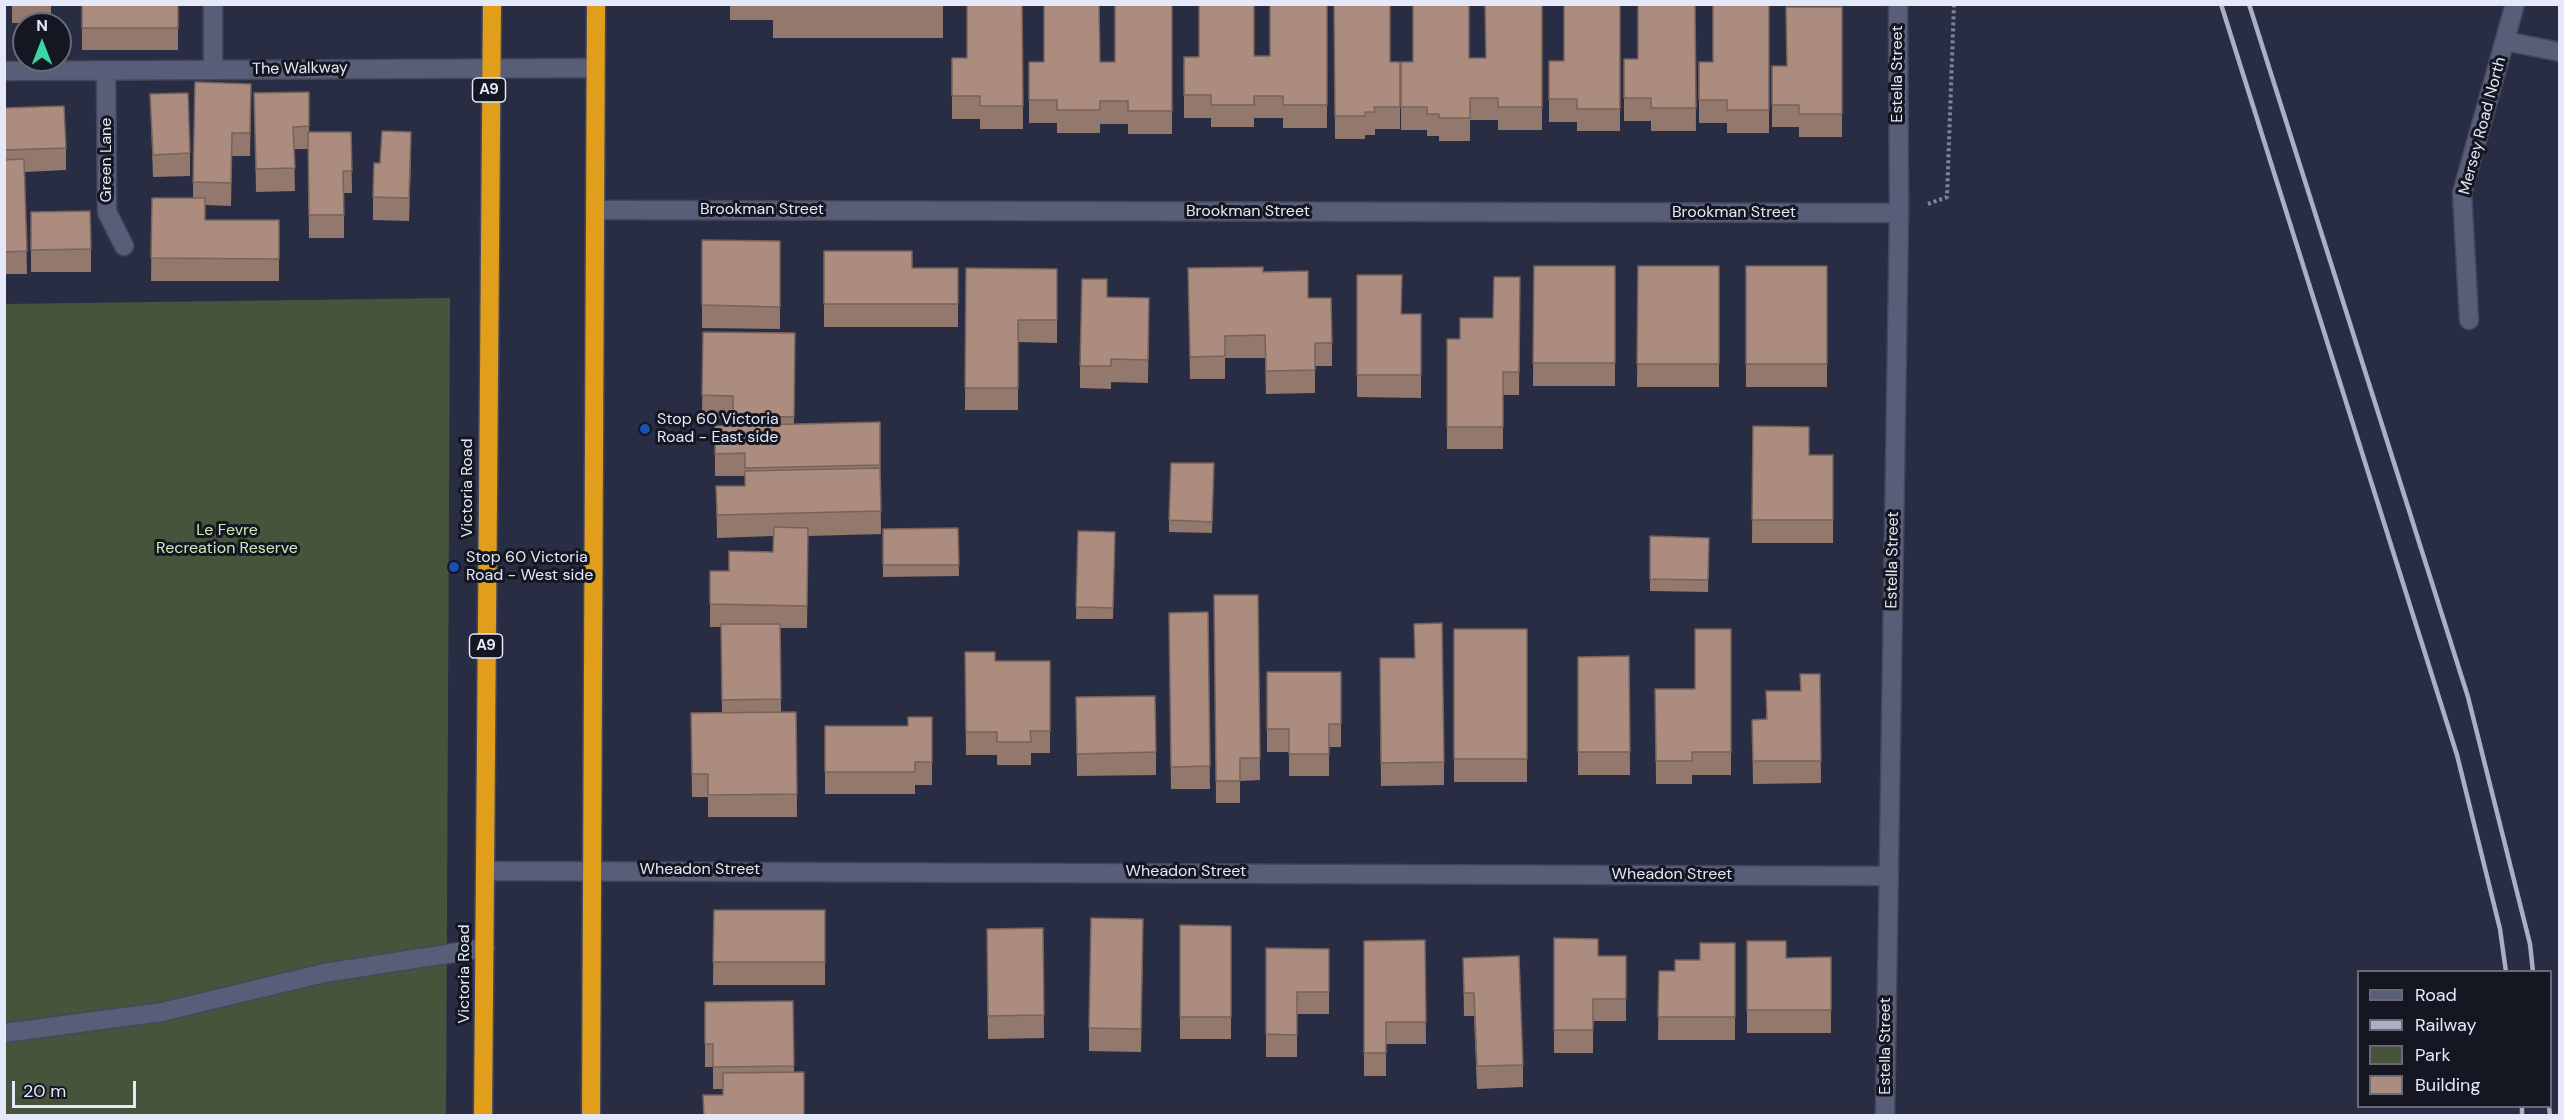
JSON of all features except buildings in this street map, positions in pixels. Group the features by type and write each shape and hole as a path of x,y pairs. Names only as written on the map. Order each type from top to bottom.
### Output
{"highway":[{"name":"Victoria Road","path":"483,1116 489,67 492,4"},
{"path":"591,1116 596,4"}],"street":[{"path":"213,4 213,70"},
{"name":"Estella Street","path":"1885,1116 1899,213 1898,4"},
{"name":"Mersey Road North","path":"2469,320 2462,193 2515,4"},
{"path":"2505,40 2559,52"},
{"name":"The Walkway","path":"4,71 595,68"},
{"name":"Green Lane","path":"106,71 107,212 124,246"},
{"name":"Brookman Street","path":"596,210 1899,213"},
{"name":"Wheadon Street","path":"485,871 591,869 1887,876"},
{"path":"4,1033 162,1012 324,973 485,948"}],"path":[{"path":"1899,213 1947,197 1954,4"}],"green space":[{"name":"Le Fevre Recreation Reserve","path":"450,298 446,1115 5,1115 4,304"}],"railway":[{"path":"2221,4 2457,755 2500,929 2506,970"},
{"path":"2249,4 2468,697 2530,944 2533,970"},
{"path":"2522,1108 2522,1116"},
{"path":"2549,1108 2550,1116"}],"place":[{"name":"Stop 60 Victoria Road - East side","path":"645,429"},
{"name":"Stop 60 Victoria Road - West side","path":"454,567"}]}
